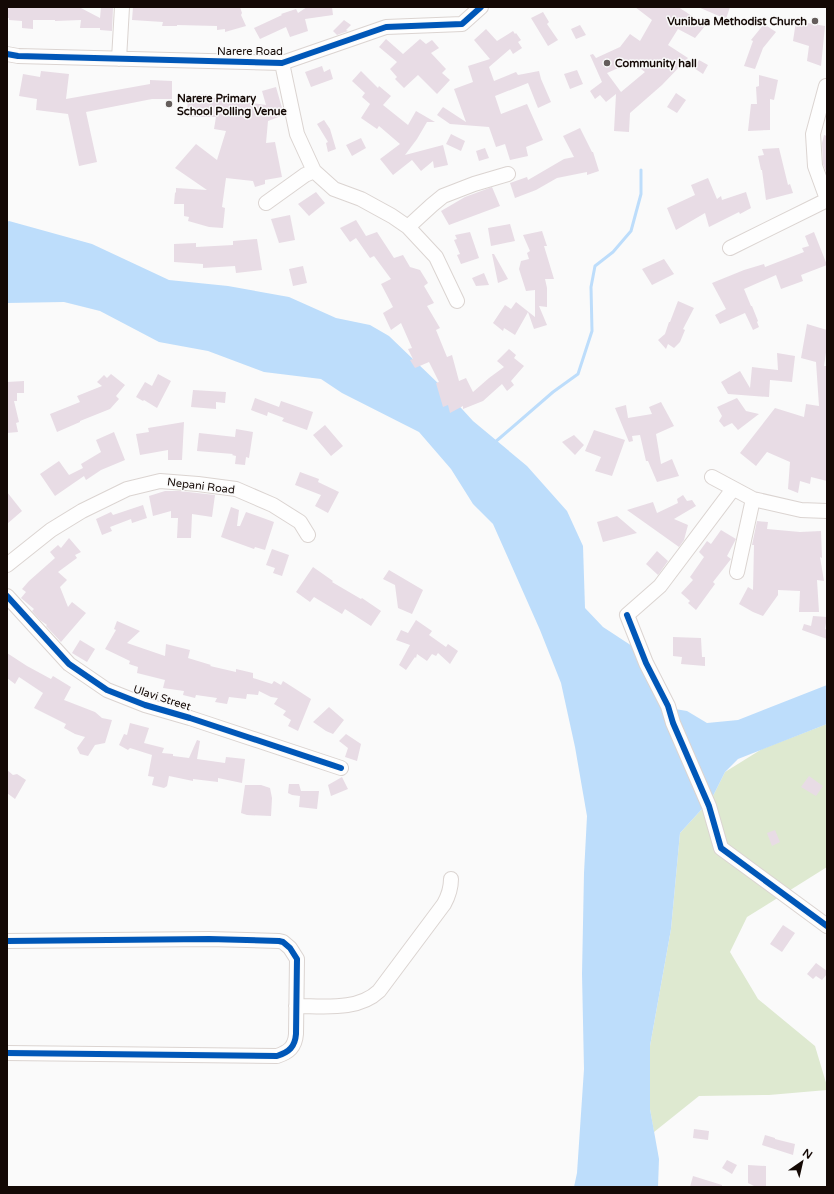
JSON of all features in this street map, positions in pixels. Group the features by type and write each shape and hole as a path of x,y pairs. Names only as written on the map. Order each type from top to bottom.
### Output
{"street":[{"path":"119,59 122,7"},
{"name":"Narere Road","path":"7,54 18,56 282,63 386,27 462,24 481,7"},
{"path":"282,63 298,134 314,171 334,189 367,203 392,216 408,227 436,257 457,301"},
{"path":"730,248 827,200 815,166 813,134 826,86"},
{"path":"266,203 305,175 314,171"},
{"path":"408,227 443,196 474,184 508,174"},
{"path":"712,477 752,499 801,510 827,511 827,514"},
{"name":"Nepani Road","path":"7,565 51,530 82,511 127,489 160,481 198,484 236,490 273,505 300,522 308,534"},
{"path":"733,489 660,586 627,615 646,664 668,706 673,723 709,806 721,848 827,926"},
{"path":"737,572 752,499"},
{"name":"Ulavi Street","path":"7,596 69,664 107,690 145,705 190,718 341,768"},
{"path":"296,1006 348,1005 362,1002 375,995 444,904 451,889 451,879"},
{"path":"7,941 209,939 279,941 283,942 290,948 297,959 295,1041 287,1052 277,1056 7,1053"}],"green space":[{"path":"827,724 827,867 747,917 730,952 758,999 815,1046 827,1090 769,1095 699,1096 654,1132 650,1109 650,1046 671,929 680,833 712,798 725,772 762,749"}],"water":[{"path":"9,221 92,244 169,280 228,286 289,297 336,318 370,325 389,336 441,386 473,421 527,466 567,511 583,546 585,608 603,627 632,646 669,708 687,711 707,723 738,720 827,685 827,724 738,759 725,772 712,798 680,833 671,929 650,1046 650,1109 659,1159 658,1187 574,1187 577,1173 584,1069 582,974 587,816 575,747 561,683 540,630 493,524 473,504 451,469 419,432 342,393 321,379 264,372 208,351 159,342 100,311 64,302 7,303 7,222"}],"building":[{"path":"7,7 79,7 100,18 101,7 113,8 112,31 100,30 100,28 80,28 81,20 33,20 33,29 22,28 22,21 9,20 9,18 7,18"},
{"path":"133,7 240,7 242,13 241,15 246,26 225,32 225,29 217,30 217,26 162,26 163,22 132,20"},
{"path":"307,7 332,7 333,15 305,19 308,31 290,37 286,27 260,39 254,28 282,15 281,14 296,9 298,13"},
{"path":"635,7 678,7 705,26 695,38 678,29 668,45 688,58 662,85 630,113 629,132 614,131 616,94 606,102 600,95 595,99 590,91 602,82 590,55 593,54 596,58 620,47 630,34 640,41 652,20","holes":["632,62 645,72 621,92 607,73"]},
{"path":"698,7 730,7 726,19"},
{"path":"543,12 549,22 547,24 558,40 548,46 531,18"},
{"path":"344,20 351,25 346,30 348,31 337,35 333,31"},
{"path":"796,21 825,26 821,66 807,61 809,46 793,41"},
{"path":"764,24 776,32 763,48 755,69 744,66 753,41 751,40"},
{"path":"580,25 586,35 576,39 571,29"},
{"path":"486,29 497,41 513,31 521,40 518,42 522,48 513,54 510,49 489,67 494,81 516,72 518,75 539,71 551,102 538,108 528,83 495,96 501,114 527,104 543,140 526,147 528,156 510,160 505,144 496,147 489,127 450,124 437,115 443,107 466,122 454,89 473,82 468,66 490,59 474,40"},
{"path":"386,39 403,54 420,39 426,44 432,40 439,48 431,53 446,69 442,73 450,80 437,94 418,75 404,88 395,79 397,77 390,69 397,62 379,47"},
{"path":"699,60 708,65 703,74 694,68"},
{"path":"322,66 324,72 330,69 333,79 311,87 305,72"},
{"path":"577,70 583,84 570,89 564,74"},
{"path":"41,71 69,74 66,99 150,84 150,80 172,81 172,99 152,99 86,112 97,162 79,166 68,114 36,110 37,99 19,96 23,74 40,77"},
{"path":"361,71 378,88 379,86 391,96 383,105 408,125 416,111 435,122 427,122 405,155 443,145 448,165 434,168 433,161 421,171 412,160 393,175 380,159 400,144 379,126 377,129 361,118 370,104 362,97 365,93 352,81"},
{"path":"759,75 778,80 774,100 770,99 770,130 748,131 751,104 757,104 756,87 759,86"},
{"path":"276,87 284,115 268,121 266,143 275,142 282,177 265,180 265,184 255,187 253,181 226,178 222,207 225,208 223,228 209,227 188,221 189,217 184,216 184,204 174,204 176,188 207,190 175,168 196,144 217,160 226,131 214,129 216,117 188,117 187,96 207,94 208,97 266,105 262,91"},
{"path":"676,93 686,100 677,113 667,107"},
{"path":"324,120 330,129 336,149 328,152 326,143 328,142 317,124"},
{"path":"580,128 593,152 599,171 587,175 587,172 557,178 536,190 515,198 510,183 527,177 528,180 564,159 574,157 563,136"},
{"path":"451,134 465,141 461,151 446,144"},
{"path":"824,135 827,136 827,174 823,164 822,143"},
{"path":"361,138 366,148 352,156 346,145"},
{"path":"485,148 489,158 479,161 476,151"},
{"path":"779,148 788,185 790,184 793,193 766,200 762,170 758,156 764,155 762,149"},
{"path":"708,178 717,199 721,196 722,200 746,192 751,208 740,214 739,212 709,227 705,213 676,230 667,208 695,195 691,185"},
{"path":"492,187 500,206 449,225 441,211 465,197"},
{"path":"316,192 325,203 309,216 298,204"},
{"path":"290,215 295,240 279,243 271,219"},
{"path":"356,220 366,236 377,232 394,258 403,255 410,267 420,270 428,283 424,286 434,303 427,306 440,328 436,330 447,357 452,355 459,381 466,378 473,392 504,367 497,361 509,349 516,355 514,358 524,366 511,381 514,385 507,391 502,384 483,401 463,409 463,406 450,413 448,405 443,407 436,383 439,382 429,362 415,368 410,360 413,359 408,349 412,348 401,323 391,330 383,313 393,307 381,284 391,279 374,256 370,258 356,238 350,242 340,228"},
{"path":"510,224 515,241 491,246 488,228"},
{"path":"542,231 547,246 544,246 554,279 545,279 547,288 547,307 539,306 547,325 534,329 528,312 515,335 504,328 503,331 493,323 505,305 511,309 516,302 535,317 535,290 526,291 519,269 521,261 529,259 527,253 530,251 523,235"},
{"path":"470,232 479,258 461,264 457,255 460,254 454,240 457,239 455,235"},
{"path":"814,232 827,265 801,275 803,281 781,289 776,275 744,289 758,321 759,327 753,330 745,313 720,324 715,315 726,309 712,283 744,270 764,264 765,267 804,252 802,248 809,246 805,236"},
{"path":"257,239 262,270 236,273 235,266 203,268 203,264 174,262 174,244 196,243 196,247 233,245 233,241"},
{"path":"492,254 494,254 508,279 498,283"},
{"path":"664,259 674,274 652,285 642,269"},
{"path":"303,266 307,283 293,286 289,269"},
{"path":"484,273 489,285 476,286 472,278"},
{"path":"678,301 694,308 683,329 685,330 680,342 674,348 668,344 666,349 658,340 665,334"},
{"path":"807,324 827,330 827,346 824,366 827,366 827,481 811,477 810,484 800,481 798,493 788,489 790,462 767,452 756,466 740,453 775,408 804,417 806,404 819,406 816,362 801,358"},
{"path":"777,353 795,356 792,382 770,380 769,397 728,394 721,382 740,371 750,388 752,367 778,370"},
{"path":"111,374 125,385 116,396 119,399 110,409 57,432 50,414 80,402 77,396 102,386 97,382 104,375 107,378"},
{"path":"158,374 171,381 157,408 136,397 145,382 152,386"},
{"path":"24,381 24,393 17,393 17,401 14,401 19,422 16,423 18,432 7,433 7,382"},
{"path":"193,390 226,392 225,403 216,402 216,409 191,407"},
{"path":"255,398 279,407 281,401 313,412 307,430 282,421 284,418 268,412 267,416 251,410"},
{"path":"737,398 746,411 759,414 738,430 732,423 724,427 719,421 722,416 717,407"},
{"path":"661,402 674,426 656,434 661,464 672,459 679,476 657,482 648,461 646,461 640,435 632,436 633,441 629,442 615,408 626,405 628,418 652,414 649,407"},
{"path":"184,422 182,460 168,460 168,450 140,455 136,434 149,432 148,428"},
{"path":"325,425 343,446 331,456 313,435"},
{"path":"236,429 253,432 249,458 246,457 245,465 235,464 236,456 232,455 233,454 197,451 199,433 235,437"},
{"path":"594,430 625,440 612,476 595,471 601,457 585,451"},
{"path":"114,432 125,460 101,470 86,480 84,476 55,496 40,474 59,461 69,475 83,468 81,464 101,452 96,440"},
{"path":"574,435 584,445 575,455 562,442"},
{"path":"300,472 319,479 318,482 339,492 328,513 315,506 321,495 295,485"},
{"path":"165,491 215,495 212,517 192,514 191,538 177,538 178,518 171,518 171,511 153,516 149,496"},
{"path":"7,492 22,511 7,524"},
{"path":"683,495 687,501 692,500 696,506 674,519 688,525 684,540 679,547 627,510 653,502 657,513 678,503 677,499"},
{"path":"143,505 147,518 132,523 131,519 110,527 112,531 102,535 96,519 111,512 113,515"},
{"path":"231,507 239,510 237,526 240,526 246,512 274,522 265,550 255,547 254,549 221,537"},
{"path":"617,516 637,533 603,542 597,522"},
{"path":"757,521 768,522 767,529 800,532 821,531 822,558 820,557 824,581 817,580 819,612 799,612 800,591 778,590 778,595 763,616 739,604 748,587 753,590 754,545 752,545"},
{"path":"721,530 736,539 727,556 731,559 713,582 715,584 696,610 688,603 690,601 681,593 693,580 690,577 704,557 699,552 707,541 711,544"},
{"path":"69,538 81,552 75,555 77,558 58,572 67,580 60,587 68,607 72,602 86,613 61,642 46,626 47,625 32,611 34,609 21,598 26,592 22,589 55,558 50,552 58,545 61,548"},
{"path":"272,549 289,555 282,576 273,573 275,568 266,565"},
{"path":"657,551 668,561 658,575 646,564"},
{"path":"313,567 333,581 332,582 361,599 362,598 381,611 371,626 345,609 342,614 314,597 310,602 296,592"},
{"path":"389,570 423,590 412,614 398,608 395,585 383,579"},
{"path":"813,616 827,617 825,629 827,630 827,639 802,630 804,624 811,626"},
{"path":"416,620 432,631 429,635 446,647 448,644 458,651 450,664 438,653 436,656 432,654 427,661 417,654 416,658 415,657 406,670 399,665 410,645 396,640 401,630 408,633"},
{"path":"117,621 140,631 127,643 165,656 166,644 190,650 188,658 211,665 210,666 236,672 236,669 253,673 253,678 272,684 274,681 281,685 283,681 311,699 298,731 288,726 291,720 283,715 286,711 274,704 278,698 271,697 259,691 258,695 247,694 246,699 229,697 227,704 215,702 217,698 196,695 195,698 183,695 184,691 163,688 165,680 137,673 138,667 129,664 130,661 105,649 116,630 114,629"},
{"path":"673,637 701,638 702,657 705,657 705,666 681,664 682,657 673,656"},
{"path":"80,640 95,649 87,662 72,653"},
{"path":"7,653 51,679 53,676 71,687 64,700 95,712 102,718 112,720 105,743 95,745 88,756 80,754 77,748 85,737 64,728 66,724 34,708 43,693 19,677 15,684 7,678"},
{"path":"329,707 344,720 333,734 313,722"},
{"path":"130,723 149,728 144,743 164,748 162,753 189,758 197,740 200,741 197,759 225,763 226,757 245,759 242,783 218,778 218,782 193,779 193,781 169,776 167,786 164,788 152,785 154,777 148,776 152,755 130,748 128,750 119,745 124,734 127,735"},
{"path":"346,734 361,744 357,761 345,757 348,748 339,741"},
{"path":"7,770 13,775 17,774 26,780 15,799 7,793"},
{"path":"809,776 823,786 816,796 801,787"},
{"path":"342,777 348,789 331,796 328,785"},
{"path":"289,784 299,784 301,791 319,791 317,809 299,807 300,796 288,793"},
{"path":"245,785 261,785 270,788 272,798 271,816 247,815 241,813"},
{"path":"775,830 780,842 772,846 767,833"},
{"path":"783,925 795,933 782,952 770,944"},
{"path":"816,963 827,971 827,974 822,980 816,976 813,979 807,974"},
{"path":"694,1129 709,1131 708,1140 693,1138"},
{"path":"765,1135 795,1144 793,1155 762,1145"},
{"path":"727,1160 737,1165 732,1174 722,1168"},
{"path":"748,1165 766,1166 766,1187 756,1187 748,1183"},
{"path":"693,1176 722,1185 722,1187 690,1187"}],"waterway":[{"path":"494,443 553,392 578,374 592,331 591,287 595,266 613,252 631,231 641,194 641,170"}],"cycle path":[{"path":"7,54 18,56 282,63 386,27 462,24 481,7"},
{"path":"7,596 69,664 107,690 145,705 190,718 341,768"},
{"path":"627,615 646,663 668,706 673,723 709,806 721,848 827,926"},
{"path":"7,941 209,939 279,941 283,942 290,948 297,959 295,1039 291,1048 285,1053 277,1056 7,1053"}],"place":[{"name":"Vunibua Methodist Church","path":"815,21"},
{"name":"Community hall","path":"607,63"},
{"name":"Narere Primary School Polling Venue","path":"169,104"}]}
